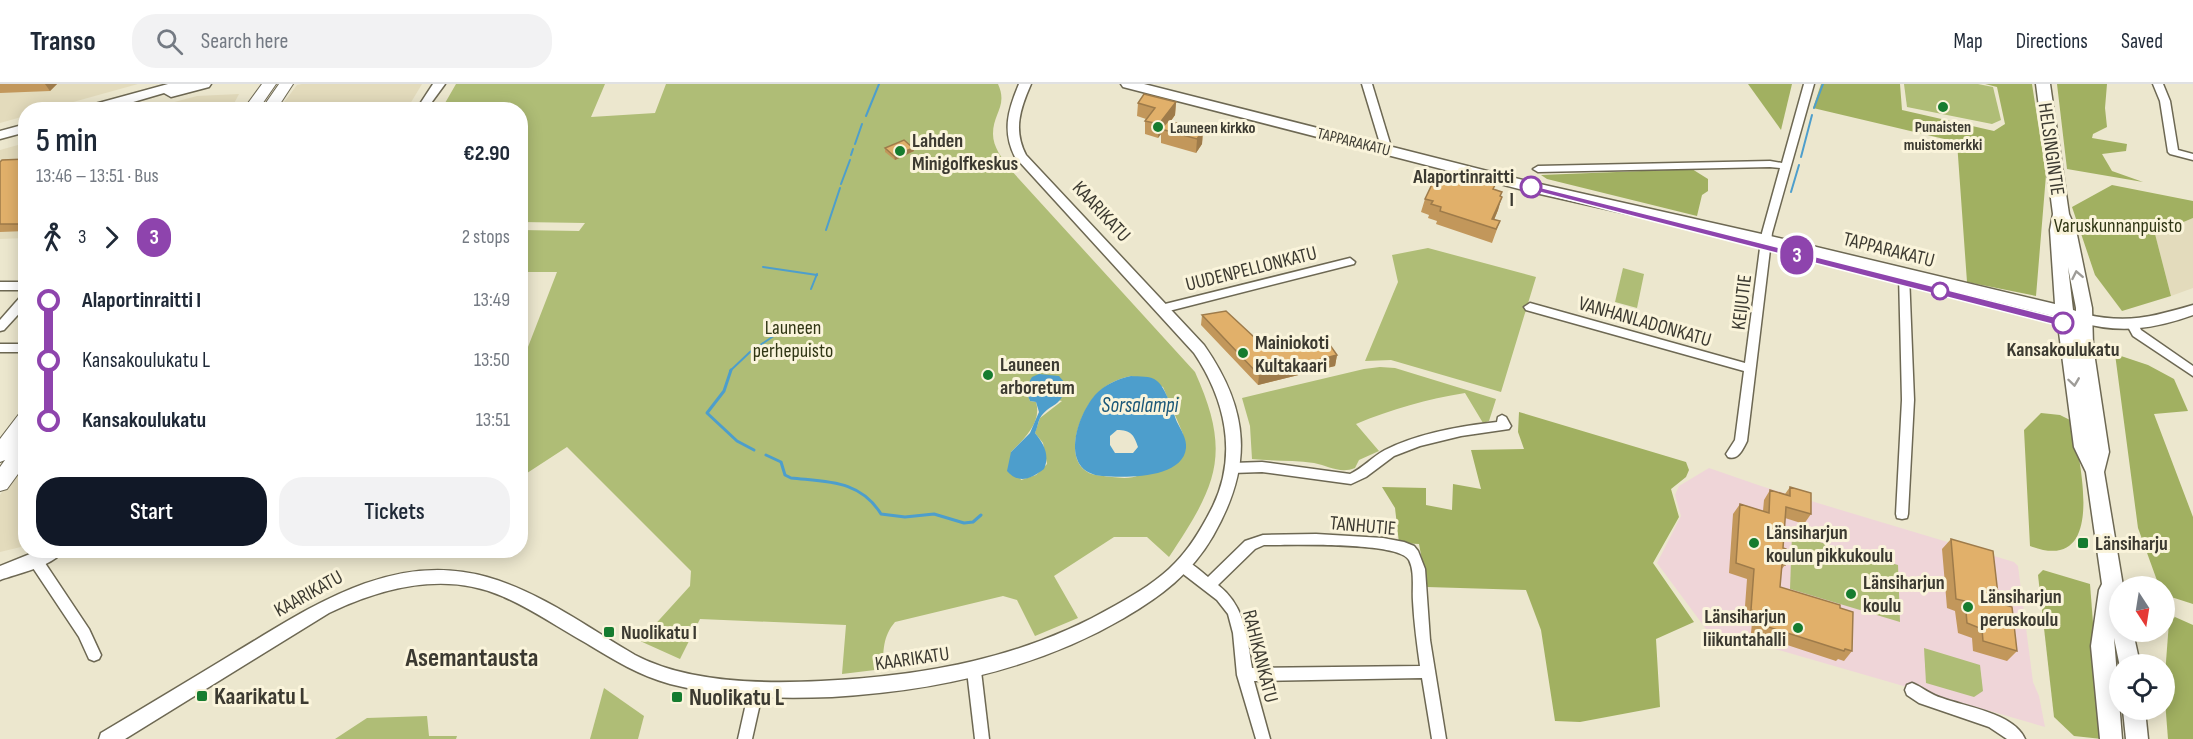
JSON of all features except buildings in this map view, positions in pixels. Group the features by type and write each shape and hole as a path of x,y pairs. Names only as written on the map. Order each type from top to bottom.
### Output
{"main road":[{"path":"118,102 183,84"},
{"path":"141,102 204,84"},
{"path":"256,102 269,84"},
{"path":"274,102 286,84"},
{"name":"TAPPARAKATU","path":"1128,84 2084,324"},
{"name":"HELSINGINTIE","path":"2043,84 2061,214 2068,230 2084,308 2088,378 2100,452 2095,472"},
{"path":"0,135 18,130"},
{"path":"0,141 18,136"},
{"name":"HELSINGINTIE","path":"2061,214 2058,230 2065,318 2083,447 2095,472 2110,576"},
{"path":"0,454 18,430"},
{"path":"0,483 18,458"},
{"name":"HELSINGINTIE","path":"2109,585 2102,646 2111,739"},
{"path":"2135,720 2137,739"}],"street":[{"path":"423,102 430,84"},
{"path":"425,102 439,84"},
{"name":"KAARIKATU","path":"108,739 343,597 377,585 432,576 473,579 509,591 637,665 676,678 756,690 859,688 974,671 1056,645 1110,619 1158,587 1183,566 1211,529 1229,486 1234,430 1224,391 1208,361 1021,157 1012,136 1011,119 1025,84"},
{"path":"1367,84 1387,150"},
{"name":"KEIJUTIE","path":"1732,454 1741,441 1765,243 1809,84"},
{"path":"2158,84 2165,101 2173,152 2193,157"},
{"path":"1538,169 1770,164 1785,166"},
{"name":"UUDENPELLONKATU","path":"1161,309 1350,262"},
{"path":"1902,514 1908,400 1904,278"},
{"path":"0,286 18,286"},
{"path":"0,327 18,307"},
{"name":"VANHANLADONKATU","path":"1530,307 1751,369"},
{"path":"2084,324 2104,334 2155,328 2161,322 2193,310"},
{"path":"2139,330 2193,364"},
{"path":"2139,330 2193,372"},
{"path":"0,348 18,348"},
{"path":"1232,468 1246,466 1275,468 1351,479 1360,476 1388,454 1410,445 1473,430 1505,426 1502,420"},
{"name":"TANHUTIE","path":"1209,585 1250,545 1263,540 1380,543 1407,549 1413,556 1418,571 1420,608 1439,739"},
{"path":"0,573 41,558"},
{"path":"36,561 84,633 94,655"},
{"name":"RAHIKANKATU","path":"1183,566 1222,596 1234,612 1240,633 1244,675 1263,739"},
{"path":"974,671 982,739"},
{"path":"1244,675 1428,672"},
{"path":"745,739 756,690"},
{"path":"1912,690 1935,702 1996,721 2018,739"}],"shaded area":[{"path":"0,84 138,84 73,102 18,102 18,118 0,123"},
{"path":"422,84 411,102 284,102 297,85"},
{"path":"239,94 235,102 174,102 197,96"},
{"path":"18,145 18,238 0,239 0,150"},
{"path":"2193,218 2193,288 2171,296 2155,234"},
{"path":"18,468 18,548 0,552 0,495"},
{"name":"Länsiharjun koulu","path":"1709,468 1761,486 2014,562 2018,566 2033,682 2039,696 2045,727 1706,629 1657,563 1681,516 1675,495 1679,486"}],"green space":[{"name":"Launeen perhepuisto","path":"456,84 605,84 591,117 655,113 666,84 998,84 1001,104 993,139 1009,168 1195,372 1213,425 1216,448 1214,468 1199,509 1169,557 1147,537 1114,537 1054,576 1078,618 1035,636 1017,600 1003,596 895,622 886,638 883,669 842,674 846,625 700,619 680,659 640,641 690,586 691,571 567,447 528,472 528,347 557,272 528,272 528,230 579,231 585,223 528,222 528,102 446,102","holes":["1131,376 1163,387 1183,434 1151,466 1139,475 1129,478 1089,473 1081,466 1076,457 1075,447 1079,424 1089,404 1102,389","1027,393 1062,401 1040,418 1035,433 1043,443 1047,464 1036,475 1021,480 1011,452 1031,429 1037,416 1036,402 1030,401"]},
{"path":"1748,84 1792,84 1781,130"},
{"path":"1821,84 1900,84 1902,110 1994,131 2005,124 1997,87 1985,84 2032,84 2046,175 2036,296 1967,282 1957,142 1813,108"},
{"path":"1904,84 1978,84 1993,87 2001,120 1992,124 1907,107"},
{"path":"2057,84 2107,84 2105,108 2107,127 2093,134 2092,138 2127,144 2126,151 2102,154 2112,171 2143,182 2067,169"},
{"path":"1692,169 1708,179 1708,191 1702,195 1697,216 1547,179 1541,175"},
{"name":"Varuskunnanpuisto","path":"2112,185 2193,201 2193,218 2155,234 2171,296 2122,311 2095,275 2072,207"},
{"path":"1428,248 1536,277 1501,392 1391,360 1365,361 1398,282 1392,255"},
{"path":"1623,268 1644,274 1637,308 1615,302"},
{"path":"2115,354 2148,365 2174,379 2188,411 2154,414 2193,517 2193,604 2175,598 2175,576 2155,576 2138,528"},
{"path":"1380,367 1395,368 1496,399 1489,421 1483,423 1465,393 1410,405 1356,424 1379,451 1359,460 1355,468 1350,470 1339,470 1306,462 1252,459 1250,426 1242,398"},
{"path":"1519,412 1686,462 1689,470 1686,477 1671,489 1679,517 1653,563 1694,622 1656,639 1660,707 1580,722 1555,721 1541,630 1526,590 1427,587 1419,544 1399,543 1395,508 1382,487 1426,488 1426,505 1452,510 1453,484 1481,489 1471,450 1524,449 1518,432"},
{"path":"2041,413 2060,415 2072,421 2083,485 2080,530 2071,544 2055,551 2030,546 2024,430"},
{"path":"1792,534 1898,565 1900,622 1790,589"},
{"path":"2043,570 2090,584 2102,739 2074,736 2054,717 2038,575"},
{"path":"2175,617 2193,625 2193,739 2168,739 2167,720 2175,720 2175,654 2167,654 2167,642 2175,642"},
{"path":"1924,648 1980,665 1983,691 1974,697 1926,683"},
{"path":"604,688 644,716 638,739 590,739"},
{"path":"427,716 429,736 457,736 456,739 335,739 367,718"}],"water":[{"path":"1039,374 1059,376 1065,383 1064,391 1059,401 1040,418 1035,433 1045,450 1044,469 1026,479 1021,479 1007,471 1011,452 1030,433 1039,412 1036,402 1030,401 1025,389 1032,377"},
{"name":"Sorsalampi","path":"1126,377 1148,377 1160,384 1185,438 1186,448 1182,458 1175,466 1164,471 1137,476 1112,477 1089,472 1080,465 1076,454 1075,442 1082,416 1102,388","holes":["1117,430 1129,432 1135,439 1138,447 1133,453 1115,453 1110,445 1110,436"]}],"waterway":[{"path":"866,116 879,84"},
{"path":"1814,108 1823,84"},
{"path":"1801,157 1812,115"},
{"path":"855,144 862,124"},
{"path":"851,155 853,149"},
{"path":"841,184 850,160"},
{"path":"1791,192 1799,165"},
{"path":"826,230 840,188"},
{"path":"763,267 817,275"},
{"path":"811,289 817,275"},
{"path":"731,370 750,352 784,329"},
{"path":"731,370 724,391 707,413 737,441 754,450"},
{"path":"766,455 781,462 785,475 791,478 830,482 853,489 873,503 881,514 905,517 934,514 964,523 973,522 981,515"}],"bus line":[{"name":"3","path":"1531,187 2063,323"}],"place":[{"name":"Punaisten muistomerkki","path":"1943,107"},
{"name":"Launeen kirkko","path":"1158,127"},
{"name":"Lahden Minigolfkeskus","path":"900,151"},
{"name":"Alaportinraitti I","path":"1531,187"},
{"name":"Kansakoulukatu","path":"2063,323"},
{"name":"Mainiokoti Kultakaari","path":"1243,353"},
{"name":"Launeen arboretum","path":"988,375"},
{"name":"Länsiharjun koulun pikkukoulu","path":"1754,543"},
{"name":"Länsiharju","path":"2083,543"},
{"name":"Länsiharjun koulu","path":"1851,594"},
{"name":"Länsiharjun peruskoulu","path":"1968,607"},
{"name":"Länsiharjun liikuntahalli","path":"1798,628"},
{"name":"Nuolikatu I","path":"609,632"},
{"name":"Kaarikatu L","path":"202,696"},
{"name":"Nuolikatu L","path":"677,697"}],"district":[{"name":"Asemantausta","path":"472,657"}]}
